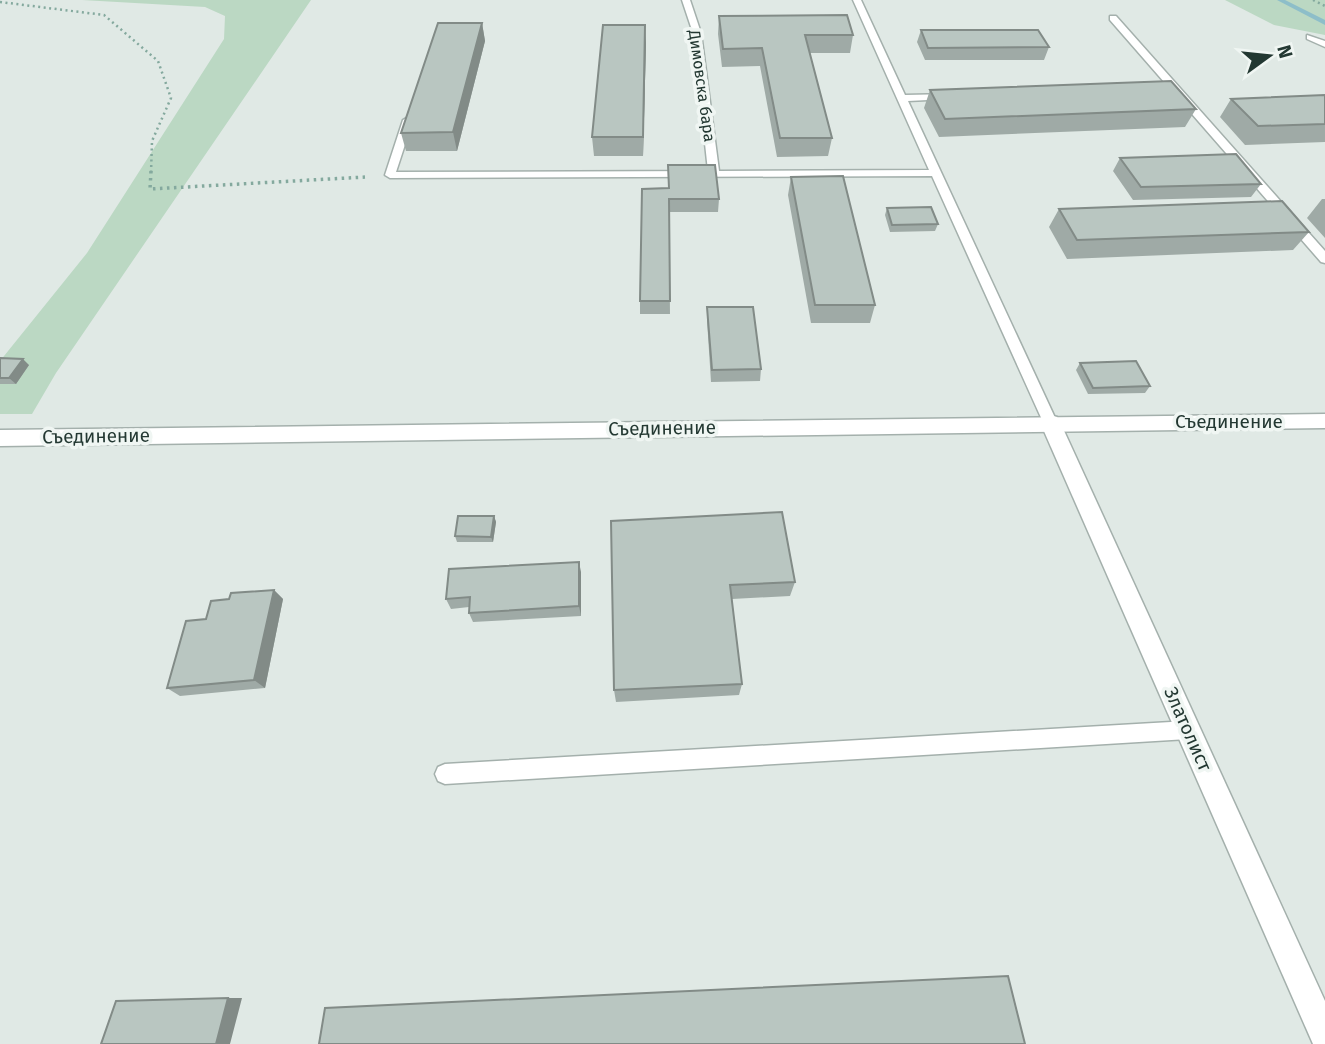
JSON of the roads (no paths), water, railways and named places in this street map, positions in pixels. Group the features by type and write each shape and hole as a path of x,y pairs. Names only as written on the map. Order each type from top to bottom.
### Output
{"street":[{"name":"Съединение","path":"0,438 1050,422 1325,421"},
{"name":"Златолист","path":"1050,422 1325,1035"}],"lane":[{"name":"Димовска бара","path":"686,0 696,33 714,173"},
{"path":"857,0 1050,422"},
{"path":"1113,18 1325,259"},
{"path":"1310,37 1325,44"},
{"path":"1161,89 1174,89"},
{"path":"902,98 956,96"},
{"path":"411,111 390,175 936,173"},
{"path":"445,774 1188,730"}],"waterway":[{"path":"1280,0 1325,23"}]}
